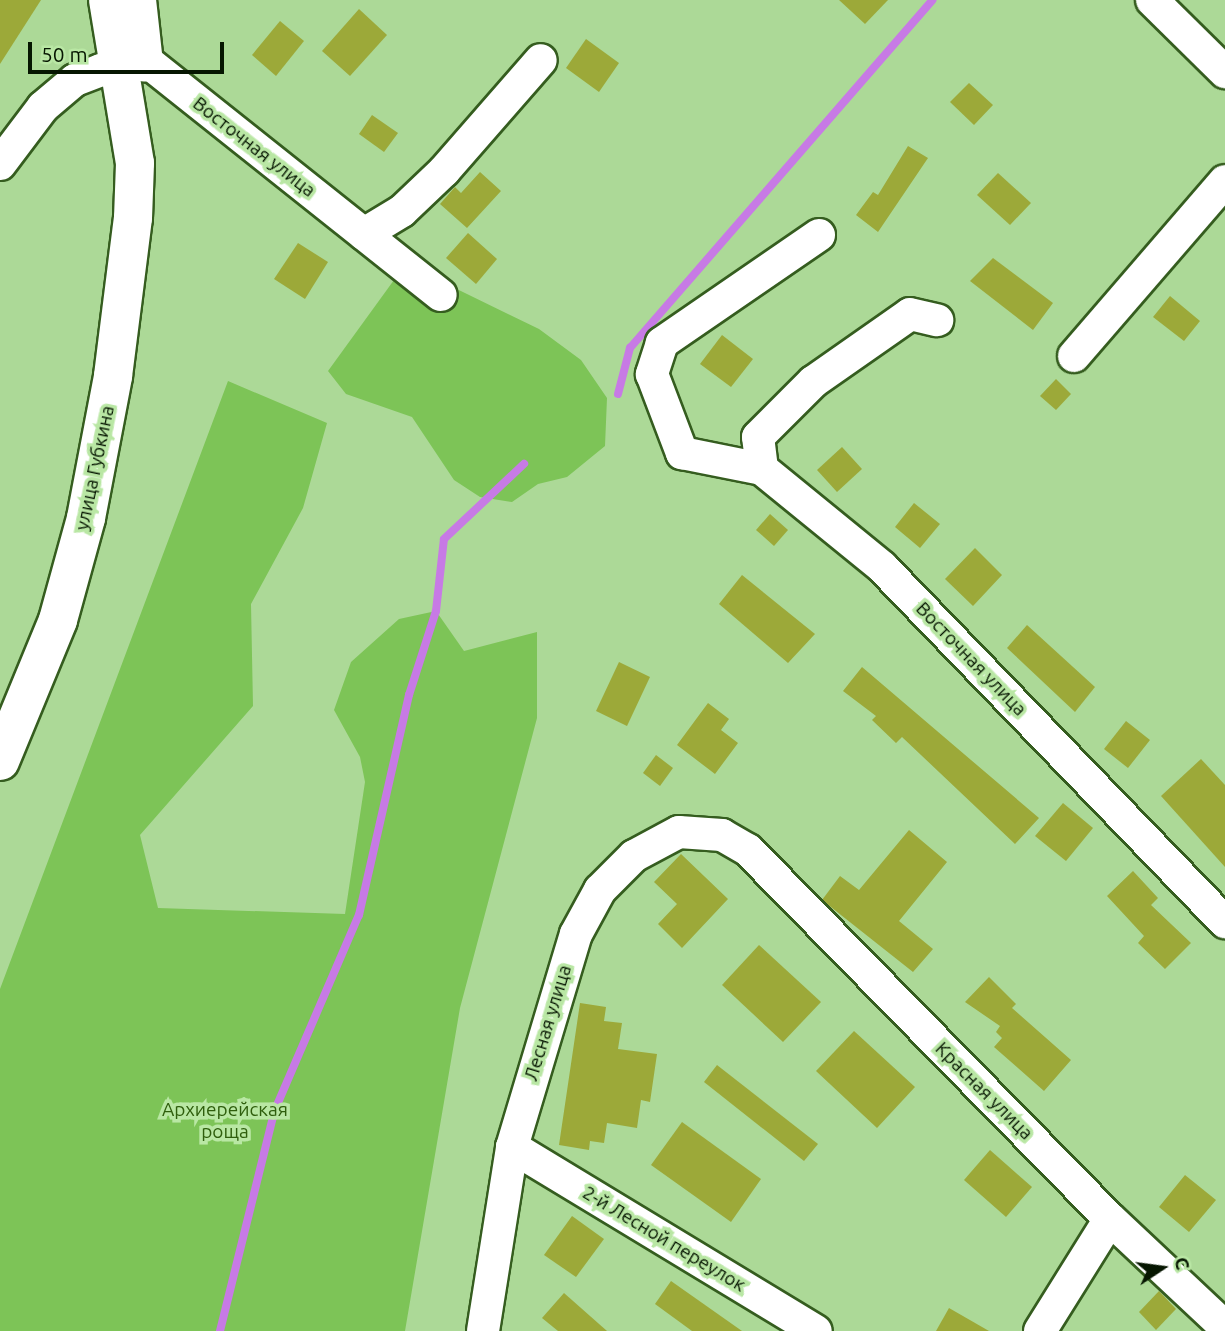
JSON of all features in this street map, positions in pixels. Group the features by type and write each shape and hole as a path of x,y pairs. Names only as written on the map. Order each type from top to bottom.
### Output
{"main road":[{"name":"улица Губкина","path":"108,0 133,65"},
{"name":"улица Губкина","path":"0,761 58,620 86,518 113,376 133,218 133,65 137,0"}],"street":[{"path":"1152,0 1225,72"},
{"path":"364,234 402,211 444,172 541,60"},
{"path":"0,164 43,107 75,80 101,70 133,65"},
{"name":"Восточная улица","path":"133,65 364,234 441,295"},
{"path":"1074,356 1225,181"},
{"name":"Восточная улица","path":"819,235 662,343 652,374 681,453 762,469 882,567 1225,922"},
{"path":"762,469 758,437 813,382 910,314 937,320"},
{"name":"Лесная улица","path":"483,1331 512,1147 576,934 600,890 634,856 679,832 722,835 748,850"},
{"name":"Красная улица","path":"748,850 1111,1219 1225,1327"},
{"name":"2-й Лесной переулок","path":"512,1147 816,1331"},
{"path":"1040,1331 1111,1219"}],"green space":[{"path":"424,273 539,329 581,360 607,398 605,446 567,477 538,484 512,502 480,497 454,480 412,417 346,394 328,371 394,280"},
{"name":"Архиерейская роща","path":"228,381 327,423 303,508 251,604 253,706 140,835 158,908 345,914 365,782 360,757 334,710 351,662 399,619 436,611 464,651 537,632 537,718 460,1008 405,1331 0,1331 0,989"}],"building":[{"path":"0,0 41,0 0,64"},
{"path":"839,0 888,0 865,24"},
{"path":"359,9 387,35 350,76 322,51"},
{"path":"280,21 304,41 276,76 252,55"},
{"path":"586,39 619,63 599,92 566,68"},
{"path":"969,83 993,105 974,125 950,102"},
{"path":"372,115 398,133 384,152 359,134"},
{"path":"908,146 928,158 878,232 856,215 873,192 878,195"},
{"path":"480,172 501,191 467,228 440,204 455,187 461,193"},
{"path":"998,173 1031,203 1010,225 977,195"},
{"path":"468,233 497,259 476,284 446,258"},
{"path":"298,243 328,262 305,299 274,279"},
{"path":"993,258 1053,303 1033,330 970,281"},
{"path":"1170,296 1200,321 1184,341 1153,317"},
{"path":"722,335 753,359 731,387 700,364"},
{"path":"1056,379 1071,394 1056,410 1040,396"},
{"path":"842,447 862,469 837,492 817,470"},
{"path":"914,503 940,524 920,548 895,527"},
{"path":"770,514 788,530 774,546 756,530"},
{"path":"975,548 1002,575 973,606 945,579"},
{"path":"742,575 815,634 788,663 719,604"},
{"path":"1027,625 1095,687 1075,712 1007,648"},
{"path":"619,662 650,677 627,726 596,711"},
{"path":"862,667 1039,818 1015,844 902,737 896,743 872,720 876,716 843,691"},
{"path":"708,703 729,719 721,730 738,743 715,774 677,745"},
{"path":"1126,721 1150,740 1128,768 1104,749"},
{"path":"656,755 673,768 660,786 643,773"},
{"path":"1201,759 1225,785 1225,867 1161,796"},
{"path":"1063,803 1093,828 1066,861 1035,836"},
{"path":"909,830 947,862 899,921 933,949 913,972 822,900 840,876 859,890"},
{"path":"681,854 728,899 682,948 658,924 677,904 654,882"},
{"path":"1133,871 1158,898 1151,905 1191,943 1165,969 1138,943 1144,936 1107,896"},
{"path":"759,945 821,1002 783,1042 722,985"},
{"path":"989,977 1016,1004 1012,1008 1071,1060 1044,1091 994,1047 1002,1038 996,1032 1000,1026 965,1002"},
{"path":"580,1003 606,1007 604,1021 622,1023 618,1049 657,1054 650,1102 641,1100 637,1128 607,1123 604,1143 590,1141 589,1150 559,1145"},
{"path":"854,1031 915,1087 877,1128 816,1071"},
{"path":"717,1065 818,1144 804,1161 704,1082"},
{"path":"682,1122 761,1179 731,1222 651,1165"},
{"path":"990,1150 1032,1187 1006,1217 964,1180"},
{"path":"1185,1175 1216,1200 1189,1232 1159,1207"},
{"path":"572,1216 604,1239 576,1277 544,1255"},
{"path":"671,1281 742,1331 692,1331 655,1304"},
{"path":"1159,1291 1176,1309 1156,1330 1139,1312"},
{"path":"564,1293 607,1331 558,1331 542,1318"},
{"path":"949,1308 989,1331 936,1331"}],"waterway":[{"path":"618,394 630,348 933,0"},
{"path":"220,1331 274,1112 359,915 409,695 436,611 444,539 524,464"}]}
